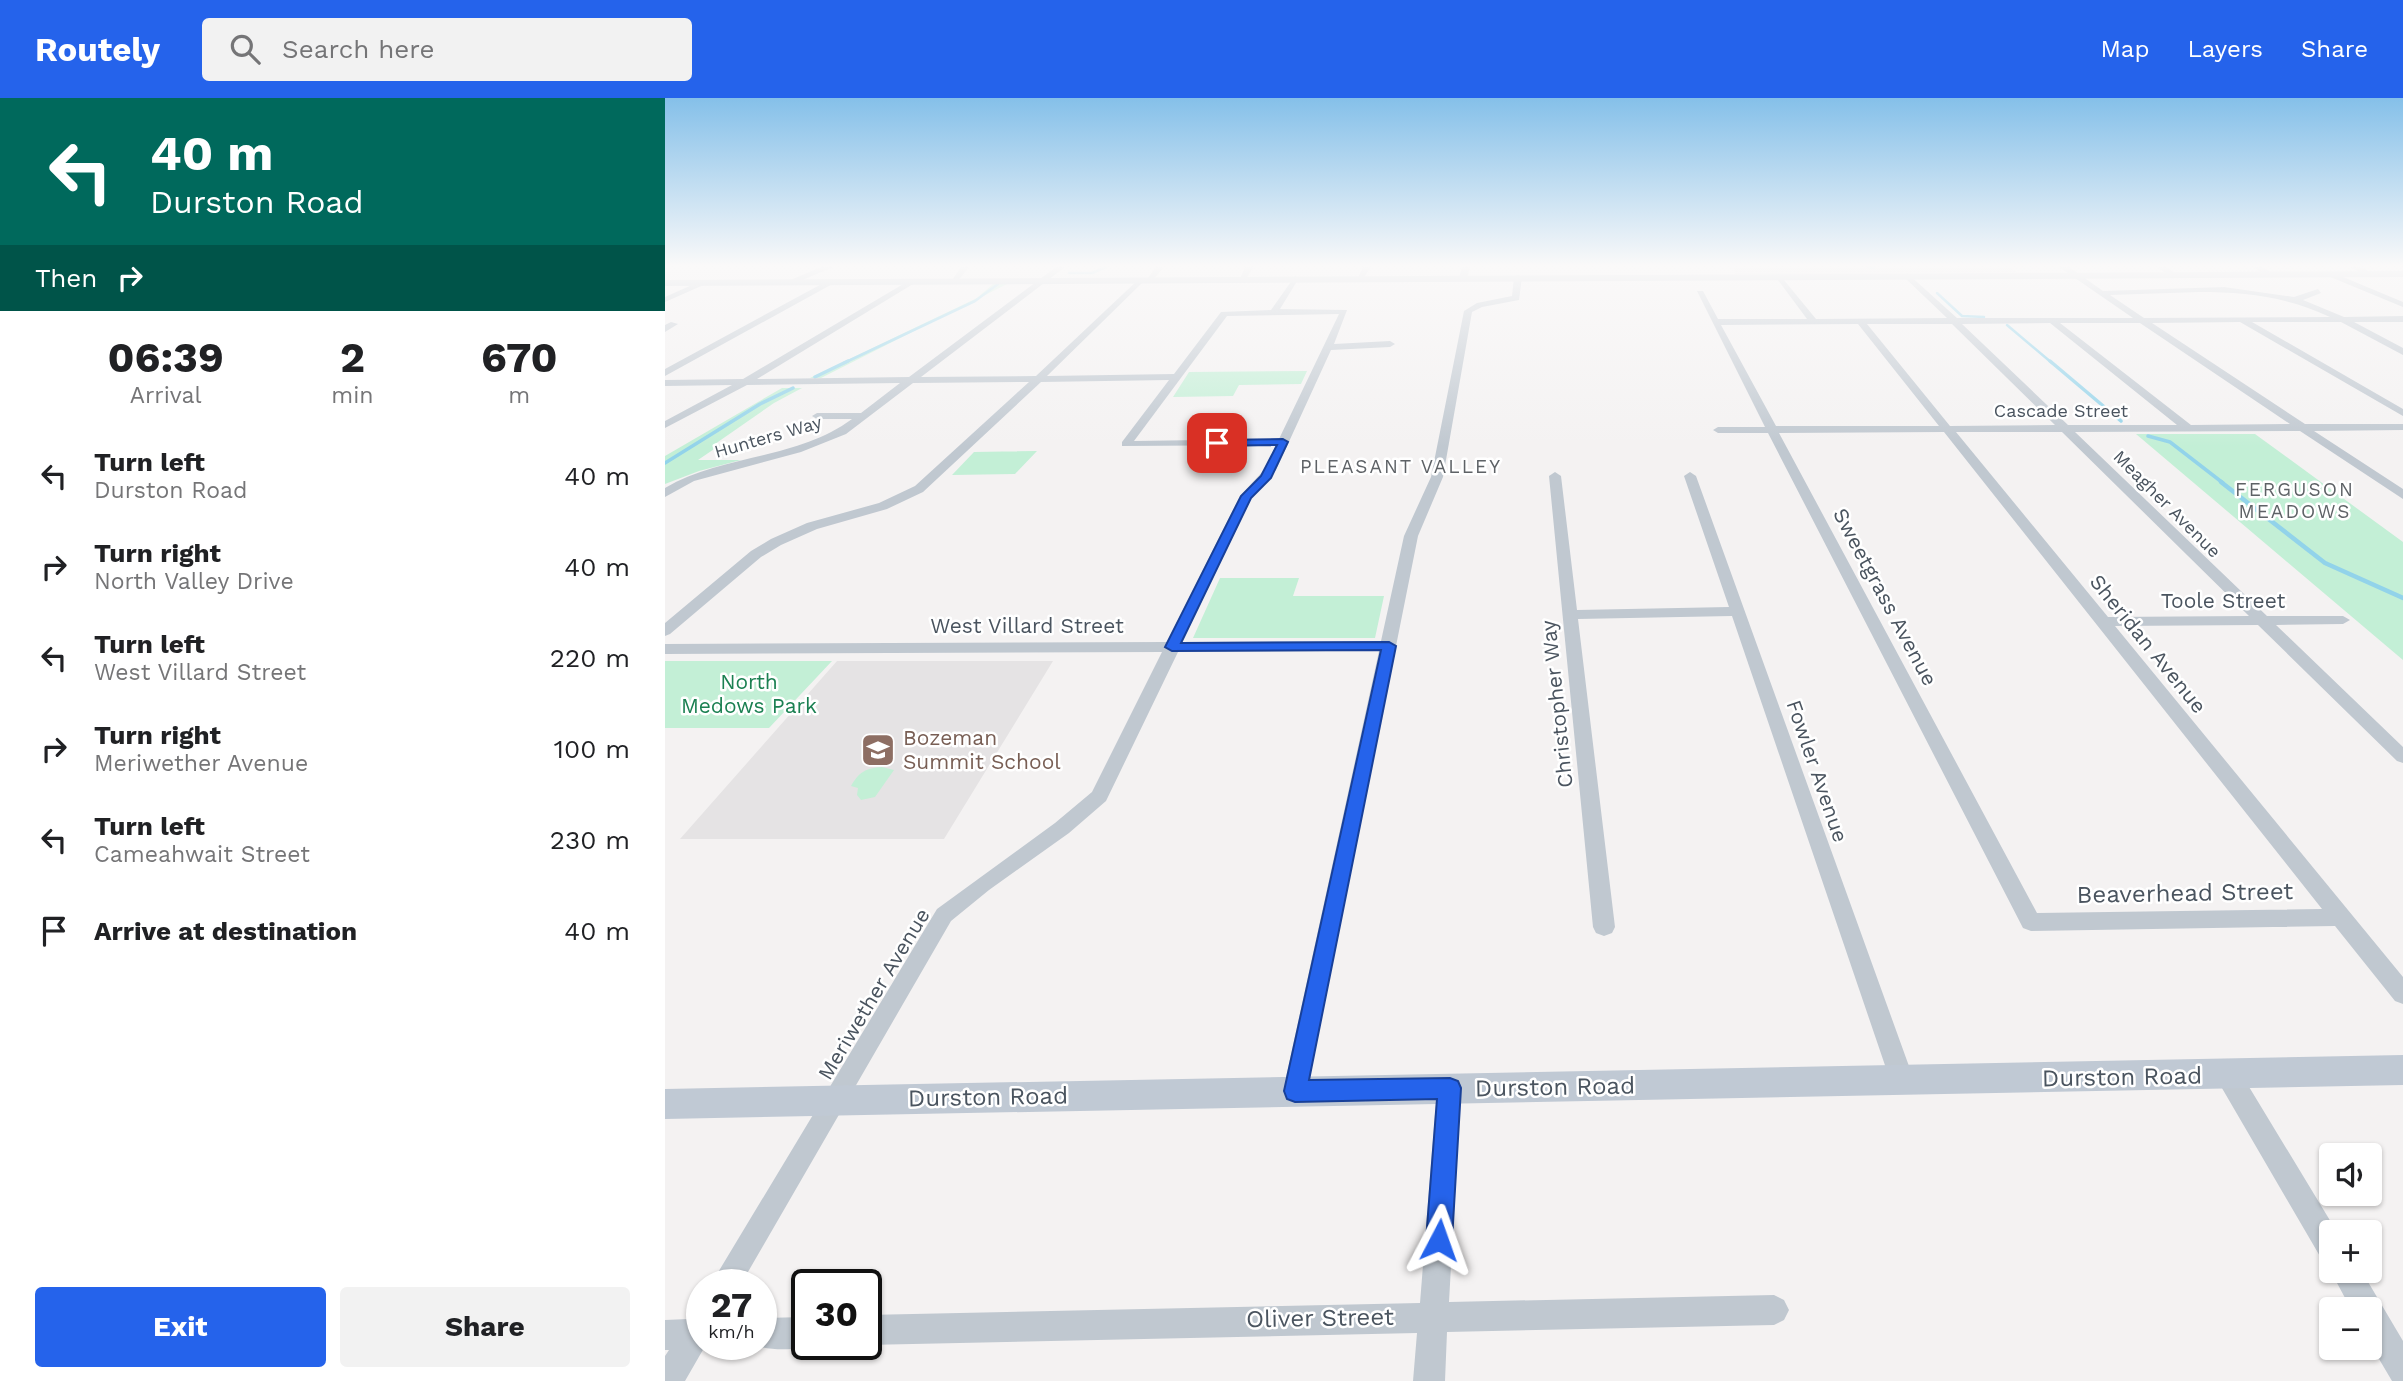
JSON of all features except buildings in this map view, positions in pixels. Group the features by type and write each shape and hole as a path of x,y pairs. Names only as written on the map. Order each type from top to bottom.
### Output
{"main road":[{"name":"Durston Road","path":"665,1104 2403,1070"}],"street":[{"path":"665,373 750,327"},
{"path":"665,425 745,383 837,327"},
{"name":"Hunters Way","path":"665,493 690,478 818,444 842,432 984,327"},
{"path":"665,631 756,554 782,539 812,526 883,506 919,489 1094,327"},
{"path":"1214,327 1126,444 1283,442"},
{"name":"Meriwether Avenue","path":"734,1269 944,915 969,892 1081,813 1099,796 1246,496 1265,478 1337,327"},
{"path":"1295,1091 1411,536 1437,477 1444,453 1465,327"},
{"name":"Sweetgrass Avenue","path":"1718,327 2031,922"},
{"name":"Sheridan Avenue","path":"1865,327 2403,993"},
{"name":"Meagher Avenue","path":"1961,327 2403,757"},
{"path":"2060,327 2188,428"},
{"path":"2151,327 2403,495"},
{"path":"2254,327 2403,413"},
{"path":"2354,327 2403,352"},
{"path":"1328,347 1390,344"},
{"path":"665,383 1174,377"},
{"path":"817,416 864,416"},
{"name":"Cascade Street","path":"1718,430 2403,427"},
{"name":"Christopher Way","path":"1555,476 1604,927"},
{"name":"Fowler Avenue","path":"1690,476 1902,1080"},
{"path":"802,512 812,526"},
{"path":"1570,615 1737,611"},
{"name":"Toole Street","path":"2103,622 2343,621"},
{"name":"West Villard Street","path":"665,649 1389,646"},
{"name":"Beaverhead Street","path":"2031,922 2341,917"},
{"path":"2228,1075 2319,1228"},
{"path":"1429,1381 1450,1088"},
{"name":"Oliver Street","path":"882,1330 1774,1310"},
{"path":"665,1335 686,1333"},
{"path":"2382,1335 2403,1370"},
{"path":"667,1381 686,1352"}],"shaded area":[{"name":"Bozeman Summit School","path":"837,661 1053,661 944,839 680,839"}],"green space":[{"path":"917,327 922,327 821,378 810,378"},
{"path":"1307,371 1301,384 1239,385 1233,396 1173,397 1189,372"},
{"path":"782,388 802,388 774,403 715,444 720,445 698,460 741,460 699,471 665,484 665,456"},
{"path":"2136,434 2255,434 2403,542 2403,660"},
{"path":"1037,451 1015,474 952,475 974,452"},
{"path":"1220,578 1299,578 1293,596 1384,596 1375,638 1193,638"},
{"name":"North Medows Park","path":"665,661 832,661 769,728 665,728"},
{"path":"882,767 894,770 875,797 861,800 857,795 858,788 851,786 854,781 863,772"}],"waterway":[{"path":"844,363 920,327"},
{"path":"2009,327 2052,363"},
{"path":"815,377 848,361"},
{"path":"2050,361 2121,421"},
{"path":"665,463 760,404 793,388"},
{"path":"2148,436 2170,442 2223,483"},
{"path":"2221,482 2325,563 2403,598"}],"place":[{"name":"Bozeman Summit School","path":"878,750"}],"district":[{"name":"PLEASANT VALLEY","path":"1401,466"},
{"name":"FERGUSON MEADOWS","path":"2295,500"}],"route":[{"path":"1217,443 1283,442 1265,478 1246,496 1172,647 1389,646 1295,1091 1450,1088 1439,1240"}]}
